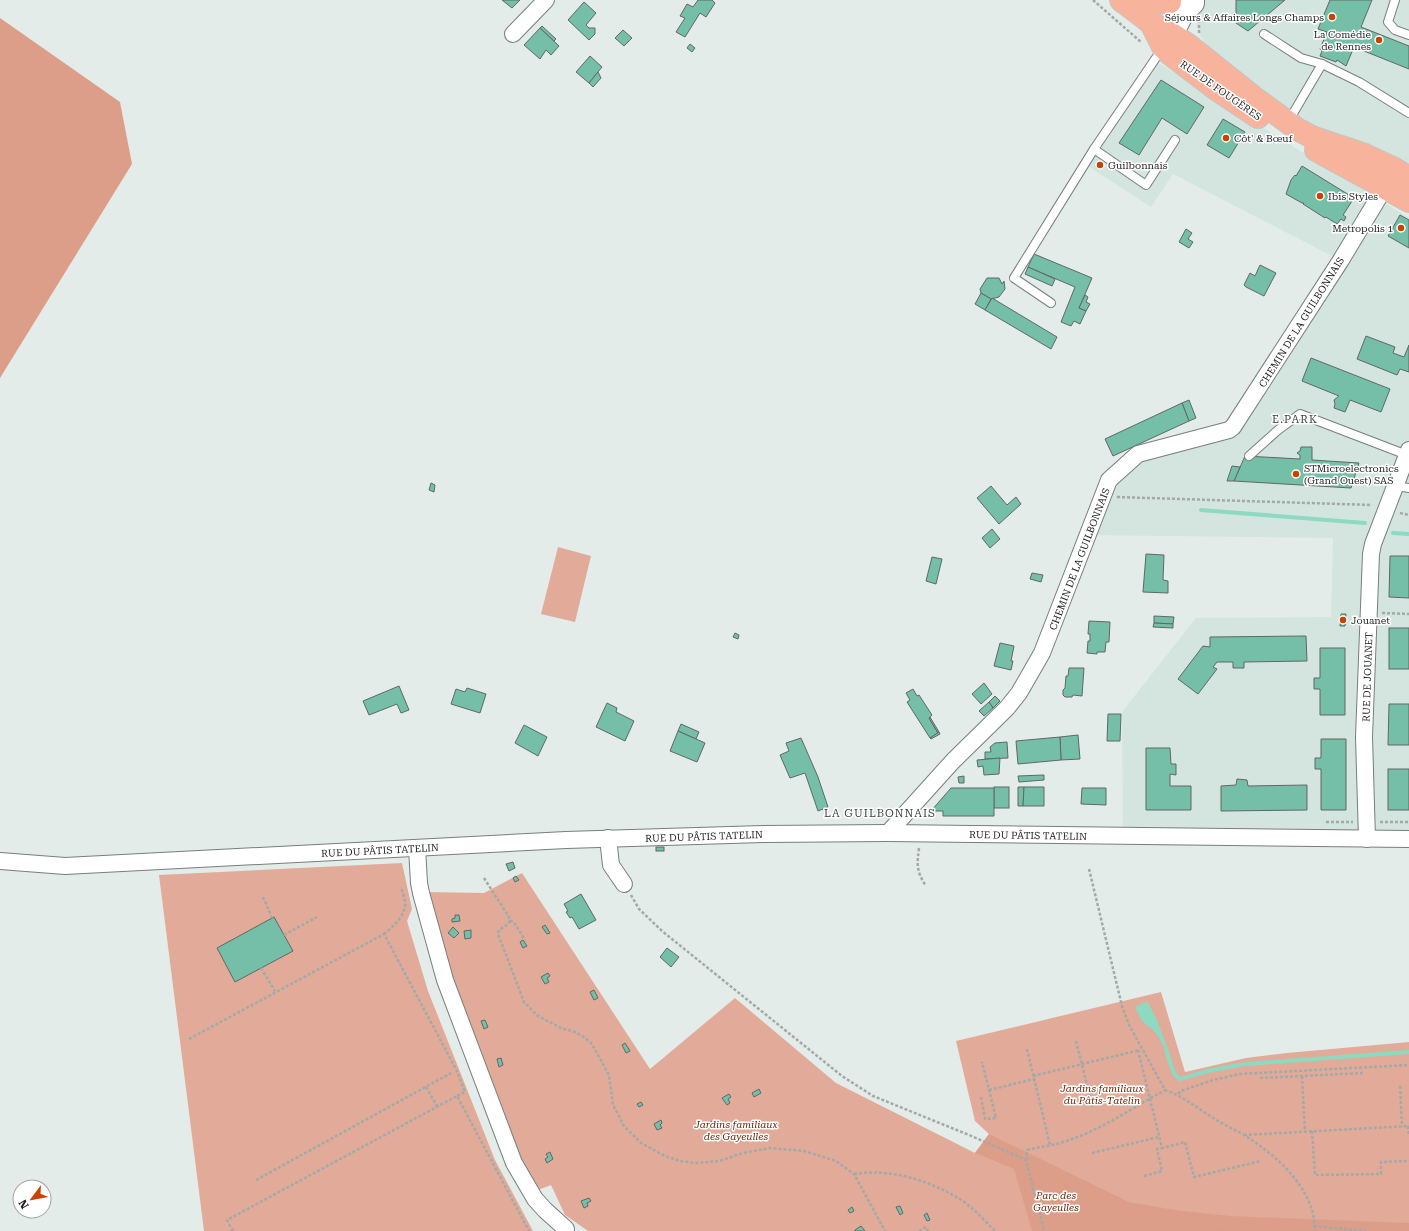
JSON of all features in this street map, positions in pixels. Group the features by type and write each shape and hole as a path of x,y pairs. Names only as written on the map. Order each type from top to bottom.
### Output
{"main road":[{"path":"1161,38 1193,3 1193,0"},
{"path":"1122,1 1161,38 1288,123 1314,138 1365,155 1395,169 1409,178"},
{"path":"1122,1 1155,3 1172,1"},
{"path":"1161,38 1164,11 1172,1"},
{"name":"RUE DE FOUGÈRES","path":"1161,38 1179,62 1238,104 1294,138 1409,201"}],"street":[{"path":"513,34 546,0"},
{"name":"CHEMIN DE LA GUILBONNAIS","path":"888,833 953,761 1007,708 1019,693 1042,653 1109,480 1138,454 1229,430 1233,427 1337,266 1385,187"},
{"name":"RUE DE JOUANET","path":"1367,839 1364,737 1371,554 1373,544 1388,505 1402,487 1407,458"},
{"name":"RUE DU PÂTIS TATELIN","path":"0,861 65,866 608,838 763,834 921,833 1409,839"},
{"path":"608,838 610,865 624,884"},
{"path":"416,848 418,883 445,980 514,1163 535,1199 566,1229"}],"lane":[{"path":"1395,0 1388,22 1395,30 1409,35"},
{"path":"1264,34 1301,58 1322,64 1359,82 1409,113"},
{"path":"1051,303 1014,278 1161,38"},
{"path":"1288,123 1322,64"},
{"path":"1094,149 1146,184 1175,140"},
{"path":"1249,456 1278,430 1300,414 1407,458"}],"path":[{"path":"1093,0 1161,38"},
{"path":"1102,497 1388,505"},
{"path":"1369,613 1409,614"},
{"path":"921,833 917,863 918,871 926,886"},
{"path":"1089,869 1122,1006 1140,1050 1165,1090 1178,1094 1216,1120 1244,1135 1270,1153 1288,1169 1298,1182 1312,1208 1315,1231"},
{"path":"484,878 509,917 510,921 513,921 526,940"},
{"path":"624,884 639,909 662,931 842,1076 873,1096 969,1134 1026,1160"},
{"path":"189,1039 275,991 384,934 394,926 404,911 405,902 401,887"},
{"path":"263,897 272,918"},
{"path":"284,935 317,917"},
{"path":"510,921 499,930 498,934 524,1002 538,1016 561,1028 575,1032 592,1044 609,1075 613,1104 618,1116 623,1125 641,1143 665,1156 680,1161 695,1163 719,1161 743,1153 770,1148 804,1151 836,1161 854,1174 885,1231"},
{"path":"233,1231 227,1220 465,1092 458,1071 384,934"},
{"path":"261,968 275,991"},
{"path":"1076,1041 1093,1109"},
{"path":"1027,1049 1050,1145"},
{"path":"989,1090 1082,1064 1140,1050"},
{"path":"1140,1050 1162,1148"},
{"path":"980,1097 985,1119 996,1118 982,1062"},
{"path":"1178,1094 1181,1091 1213,1080 1240,1074 1409,1065"},
{"path":"256,1180 451,1073"},
{"path":"1260,1078 1363,1073"},
{"path":"1302,1076 1305,1132"},
{"path":"1400,1086 1402,1126"},
{"path":"426,1087 437,1106"},
{"path":"1044,1231 1026,1160 1027,1150 1062,1142 1082,1135 1103,1125 1165,1090"},
{"path":"457,1096 529,1231"},
{"path":"1244,1135 1402,1126 1409,1126 1409,1135"},
{"path":"1312,1131 1315,1175 1381,1174 1381,1162 1409,1161"},
{"path":"1092,1153 1159,1137"},
{"path":"1144,1176 1162,1171 1157,1149 1185,1142 1194,1177 1261,1161"},
{"path":"854,1174 886,1173 921,1181 959,1198 995,1231"},
{"path":"1314,1226 1366,1231"},
{"path":"919,1231 926,1228 928,1231"}],"shaded area":[{"path":"1202,0 1409,0 1409,167 1392,155 1312,127 1210,50 1199,34 1195,17 1199,4"},
{"path":"1157,62 1409,218 1409,839 1367,839 1367,847 1123,845 1122,712 1196,618 1331,617 1333,538 1088,535 1109,480 1138,454 1229,430 1340,260 1173,174 1151,207 1088,166"},
{"path":"1147,1001 1156,1018 1168,1049 1166,1050 1156,1033 1142,1021 1135,1007"}],"green space":[{"path":"0,18 120,102 132,164 0,378"},
{"path":"558,547 591,556 575,622 541,614"},
{"path":"402,863 412,909 407,921 428,991 495,1160 533,1231 204,1231 159,875"},
{"path":"522,873 650,1069 735,998 836,1083 975,1153 989,1134 975,1121 956,1041 1161,992 1185,1072 1246,1058 1409,1042 1409,1231 588,1231 565,1215 551,1185 538,1190 515,1152 452,986 425,892 484,893"},
{"name":"Parc des Gayeulles","path":"989,1134 1129,1202 1175,1210 1230,1216 1409,1223 1409,1231 1032,1231 1014,1169 975,1153"}],"building":[{"path":"502,0 520,0 512,8"},
{"path":"698,0 712,0 715,3 706,17 700,13 685,37 676,32 685,18 680,16 687,4 693,7"},
{"path":"1236,0 1285,0 1248,31 1236,23"},
{"path":"1330,0 1372,0 1361,27 1409,46 1409,69 1354,47 1346,66 1337,60 1336,62 1320,56 1322,51 1320,49 1327,32 1318,29"},
{"path":"584,2 596,13 586,25 589,28 595,28 595,34 589,40 568,20"},
{"path":"542,26 556,39 554,41 540,28"},
{"path":"540,28 559,46 551,55 546,50 540,59 524,45"},
{"path":"623,30 632,38 624,46 615,38"},
{"path":"690,44 695,48 692,52 687,48"},
{"path":"590,56 602,67 589,83 576,72"},
{"path":"598,72 601,78 593,87 589,83"},
{"path":"1161,80 1204,107 1187,134 1162,118 1139,155 1119,143"},
{"name":"Côt' & Bœuf","path":"1223,119 1245,132 1229,158 1207,145"},
{"name":"Guilbonnais","path":"1100,161 1104,163 1099,169 1096,167"},
{"name":"Ibis Styles","path":"1302,166 1354,198 1343,215 1346,217 1344,221 1341,219 1337,224 1303,204 1304,203 1286,194 1291,180 1295,175 1296,176"},
{"name":"Metropolis 1","path":"1400,215 1409,220 1409,248 1388,236"},
{"path":"1186,229 1192,233 1188,239 1193,242 1189,248 1179,242"},
{"path":"1034,254 1092,278 1079,308 1086,311 1080,324 1074,321 1071,326 1061,322 1075,287 1028,267"},
{"path":"1260,265 1276,273 1264,296 1244,285 1250,273 1255,276"},
{"path":"1028,267 1055,279 1052,286 1025,274"},
{"path":"987,278 999,278 1002,284 1004,281 1005,289 999,297 991,299 981,293 980,289"},
{"path":"981,293 991,299 985,310 975,304"},
{"path":"1085,295 1088,297 1086,302 1090,304 1086,311 1079,308"},
{"path":"992,298 1057,337 1051,349 985,310"},
{"path":"1366,336 1395,347 1393,353 1404,357 1409,345 1409,372 1400,369 1397,375 1357,359"},
{"path":"1311,358 1390,389 1381,412 1350,400 1345,412 1334,408 1334,400 1339,396 1302,381"},
{"path":"1189,400 1196,418 1189,421 1182,403"},
{"path":"1182,403 1189,421 1113,456 1105,439"},
{"name":"STMicroelectronics (Grand Ouest) SAS","path":"1301,447 1312,447 1312,460 1359,463 1351,488 1234,481 1245,456 1300,459 1300,455 1297,453 1300,451"},
{"path":"1232,466 1240,467 1234,481 1227,481"},
{"path":"431,483 435,485 434,492 429,490"},
{"path":"991,486 1007,505 1016,497 1021,504 999,524 977,498"},
{"path":"992,529 1000,539 990,548 982,538"},
{"path":"1146,554 1164,555 1163,580 1168,581 1168,593 1143,592"},
{"path":"1390,556 1409,556 1409,598 1389,597"},
{"path":"932,557 942,559 936,584 926,581"},
{"path":"1032,573 1043,575 1041,582 1030,579"},
{"name":"Jouanet","path":"1341,614 1346,614 1345,626 1340,626"},
{"path":"1154,616 1174,617 1173,624 1154,623"},
{"path":"1089,621 1110,622 1109,642 1106,642 1105,652 1097,652 1097,654 1087,653 1088,641 1090,641 1090,634 1088,634"},
{"path":"1154,623 1173,624 1173,628 1153,627"},
{"path":"1389,628 1409,628 1409,669 1389,669"},
{"path":"735,633 739,635 738,639 733,637"},
{"path":"1306,636 1307,661 1244,662 1244,668 1233,668 1233,662 1217,662 1213,667 1217,669 1198,694 1178,679 1203,646 1210,647 1210,637"},
{"path":"1000,643 1014,646 1011,670 994,666"},
{"path":"1320,648 1345,648 1345,715 1320,715 1320,689 1314,689 1314,678 1320,678"},
{"path":"1069,668 1084,668 1082,696 1073,695 1072,697 1065,697 1063,695"},
{"path":"984,683 992,694 981,704 972,694"},
{"path":"399,686 409,710 401,713 397,704 369,715 363,701"},
{"path":"467,688 486,694 480,713 451,704 456,689 465,692"},
{"path":"913,689 917,696 919,695 932,715 929,718 938,733 930,738 907,702 910,700 906,693"},
{"path":"995,696 1000,701 993,708 989,702"},
{"path":"989,702 993,708 984,716 979,711"},
{"path":"607,703 617,708 616,712 634,721 625,741 596,727"},
{"path":"1389,704 1409,704 1409,745 1388,745"},
{"path":"1108,714 1121,714 1120,741 1107,741"},
{"path":"930,717 939,732 938,733 929,718"},
{"path":"681,724 699,732 696,739 678,731"},
{"path":"524,725 547,737 538,756 515,743"},
{"path":"678,731 705,743 697,762 670,751"},
{"path":"939,732 940,734 931,739 930,738"},
{"path":"1078,735 1080,759 1061,760 1060,737"},
{"path":"1060,737 1061,760 1018,764 1016,741"},
{"path":"801,738 818,777 828,807 818,811 805,773 790,778 780,755 789,751 786,743"},
{"path":"1321,739 1346,739 1346,810 1321,810 1321,769 1315,769 1315,758 1321,758"},
{"path":"1007,742 1008,758 985,759 985,752 991,752 990,747 995,743"},
{"path":"1146,748 1170,748 1171,764 1176,764 1176,775 1170,774 1170,786 1191,786 1191,810 1146,810"},
{"path":"1000,758 999,774 984,775 983,766 978,767 977,760"},
{"path":"1388,769 1409,769 1409,810 1388,810"},
{"path":"1044,775 1044,780 1019,782 1018,776"},
{"path":"964,776 964,783 959,783 958,777"},
{"path":"1237,779 1247,780 1248,786 1307,785 1307,810 1221,811 1221,786 1236,785"},
{"path":"994,787 1009,787 1009,808 994,808"},
{"path":"1018,787 1024,787 1023,806 1018,806"},
{"path":"1024,787 1044,787 1044,806 1023,806"},
{"path":"951,788 994,788 994,816 943,816 943,811 931,811"},
{"path":"1082,788 1106,788 1106,805 1081,804"},
{"path":"656,847 664,847 664,851 656,851"},
{"path":"513,862 515,868 509,871 506,864"},
{"path":"516,876 519,880 515,882 513,878"},
{"path":"581,894 596,920 579,929 572,917 570,918 566,912 568,911 564,904"},
{"path":"455,915 459,915 460,921 452,922"},
{"path":"274,917 293,951 235,982 217,948"},
{"path":"545,925 550,933 547,934 542,927"},
{"path":"453,927 459,933 454,938 448,933"},
{"path":"471,930 471,938 465,939 464,931"},
{"path":"523,940 527,946 523,948 520,942"},
{"path":"667,948 679,957 671,967 660,957"},
{"path":"548,973 550,976 547,978 549,982 545,984 541,977"},
{"path":"594,990 598,998 594,1000 590,992"},
{"path":"485,1020 488,1027 484,1029 481,1021"},
{"path":"625,1043 630,1051 626,1053 622,1045"},
{"path":"501,1058 503,1065 499,1067 497,1059"},
{"path":"759,1089 761,1093 754,1097 752,1093"},
{"path":"729,1094 731,1097 728,1099 730,1103 727,1105 722,1098"},
{"path":"641,1102 643,1105 639,1107 637,1104"},
{"path":"661,1120 662,1123 660,1125 662,1128 657,1130 654,1124"},
{"path":"712,1121 715,1124 707,1129 705,1126"},
{"path":"550,1152 553,1159 547,1163 545,1159 548,1157 546,1154"},
{"path":"589,1198 591,1201 587,1203 588,1206 584,1208 581,1201"},
{"path":"900,1206 903,1213 900,1215 896,1207"},
{"path":"852,1207 854,1211 850,1213 848,1210"},
{"path":"927,1213 930,1220 927,1221 924,1215"},
{"path":"861,1226 865,1231 855,1231 855,1230"}],"waterway":[{"path":"1201,510 1365,523"},
{"path":"1393,533 1409,534"},
{"path":"1166,1050 1174,1074 1180,1079 1208,1071 1245,1064 1409,1052"}],"place":[{"name":"Séjours & Affaires Longs Champs","path":"1332,17"},
{"name":"La Comédie de Rennes","path":"1379,40"},
{"name":"Côt' & Bœuf","path":"1226,138"},
{"name":"Guilbonnais","path":"1100,165"},
{"name":"Ibis Styles","path":"1320,196"},
{"name":"Metropolis 1","path":"1401,228"},
{"name":"STMicroelectronics (Grand Ouest) SAS","path":"1296,474"},
{"name":"Jouanet","path":"1343,620"}],"district":[{"name":"E.PARK","path":"1295,419"},
{"name":"LA GUILBONNAIS","path":"880,813"}],"park label":[{"name":"Jardins familiaux du Pâtis-Tatelin","path":"1102,1094"},
{"name":"Jardins familiaux des Gayeulles","path":"736,1130"}]}
